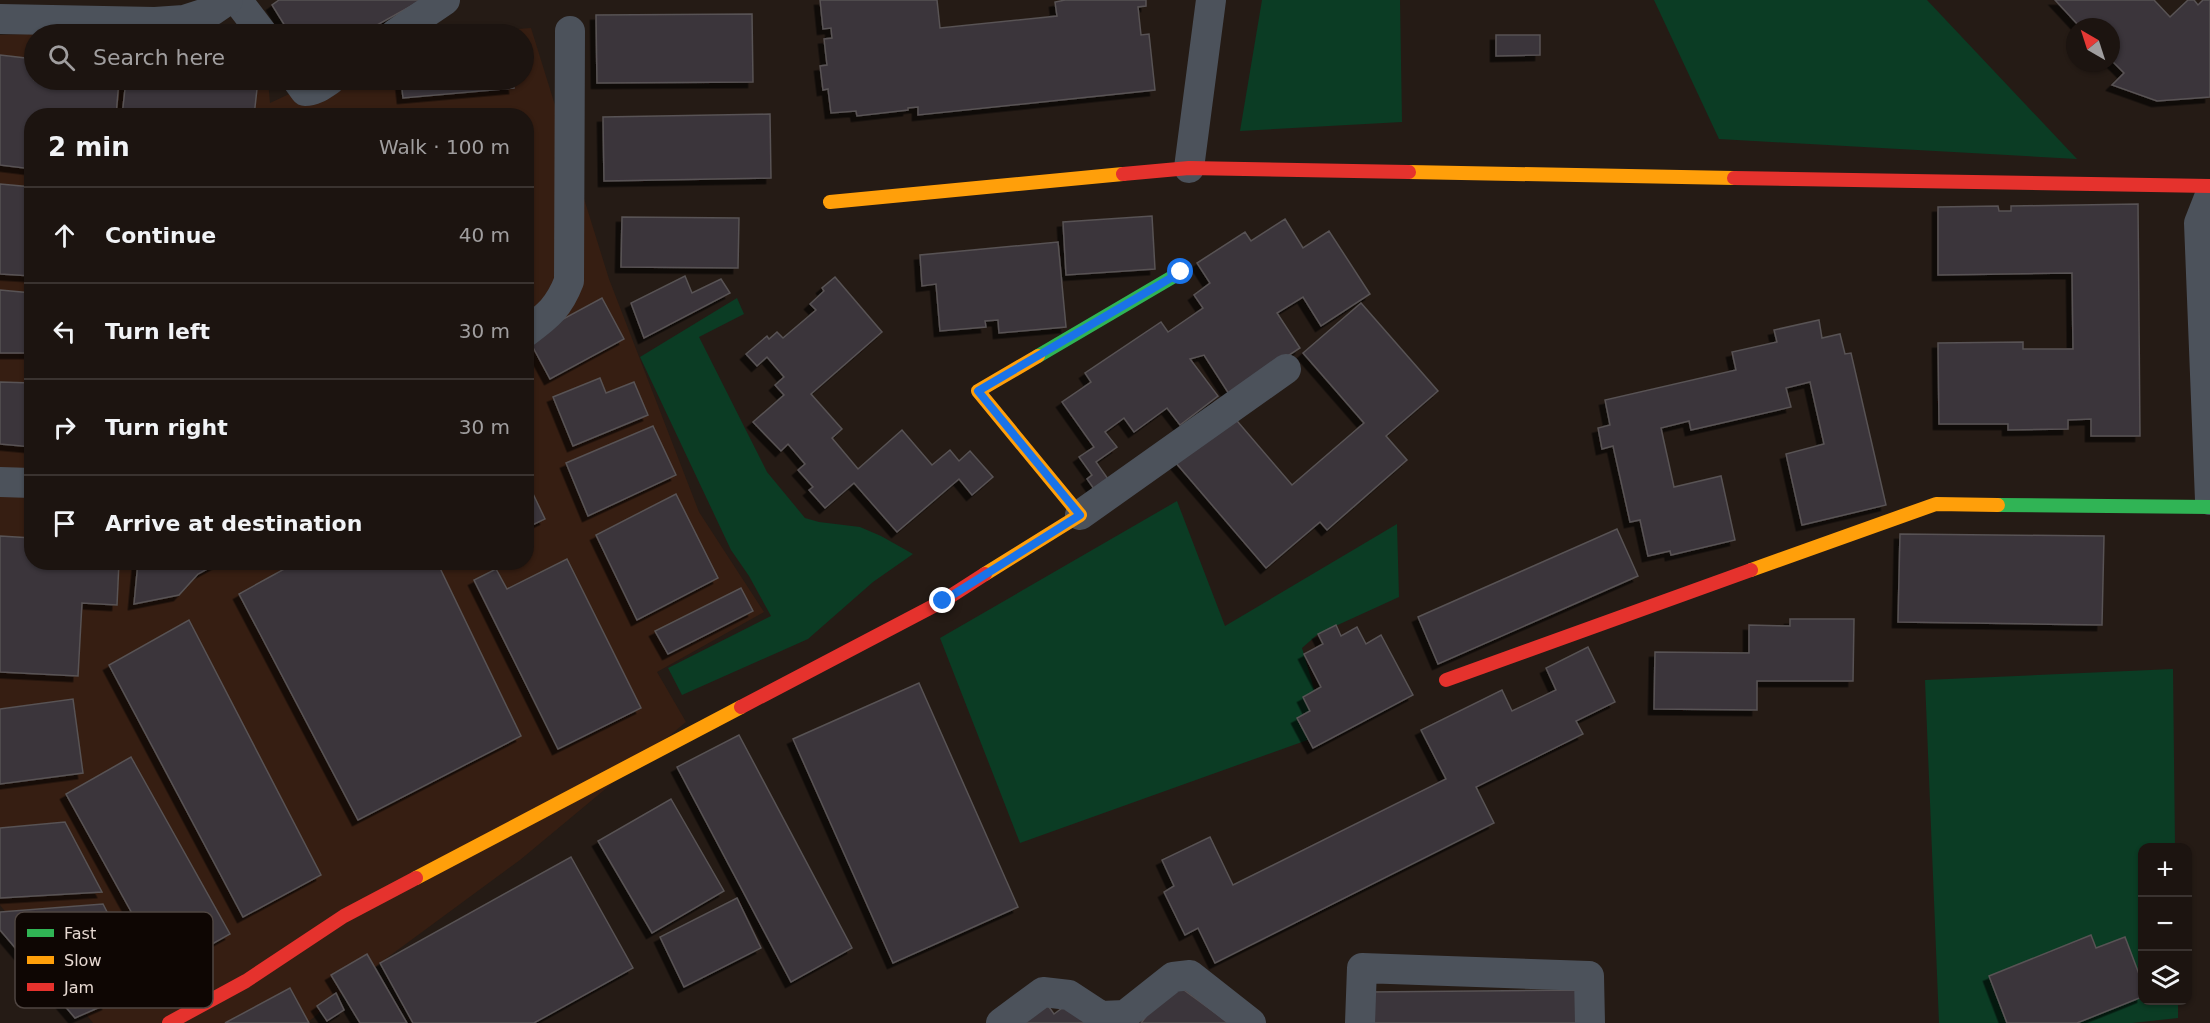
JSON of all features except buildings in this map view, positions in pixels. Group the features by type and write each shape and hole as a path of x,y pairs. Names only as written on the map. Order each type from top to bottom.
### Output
{"street":[{"path":"0,19 155,22 184,20 212,11 228,0"},
{"path":"237,0 255,24"},
{"path":"410,24 446,0"},
{"path":"1189,168 1210,0"},
{"path":"534,327 552,312 563,298 569,281 570,31"},
{"path":"830,202 1189,168 2210,186"},
{"path":"2210,195 2199,223 2210,500"},
{"path":"1080,515 978,391 1181,272"},
{"path":"213,999 246,981 344,916 943,601 1080,515 1286,369"},
{"path":"0,482 24,483"},
{"path":"1446,680 1936,504 2210,507"},
{"path":"1360,1023 1362,968 1589,976 1590,1023"},
{"path":"1001,1023 1043,992 1069,994 1109,1019 1125,1015 1173,977 1190,975 1251,1023"},
{"path":"169,1023 196,1008"}],"shaded area":[{"path":"24,34 24,90 269,90 270,103 298,90 534,90 534,38 609,279 699,512 764,612 657,672 686,722 520,860 380,963 307,1023 93,1023 81,1008 213,1008 213,912 15,912 15,924 0,905 0,35"}],"green space":[{"path":"1262,0 1400,0 1402,122 1240,131"},
{"path":"1654,0 1927,0 2077,159 1719,139"},
{"path":"737,298 744,314 699,337 767,472 805,518 860,527 913,554 873,582 808,639 682,695 668,668 771,616 749,576 731,550 640,357"},
{"path":"1177,501 1225,626 1397,524 1399,597 1318,634 1302,648 1327,733 1020,843 940,638"},
{"path":"2173,669 2175,843 2138,843 2138,1005 2178,1005 2178,1018 2132,1023 1939,1023 1925,680"}],"traffic: fast":[{"path":"1038,356 1181,272"},
{"path":"1998,505 2210,507"}],"traffic: slow":[{"path":"1409,172 1734,178"},
{"path":"830,202 1123,174"},
{"path":"985,574 1080,515 978,391 1038,356"},
{"path":"1751,570 1936,504 1998,505"},
{"path":"416,878 741,707"}],"traffic: jam":[{"path":"1123,174 1189,168 1409,172"},
{"path":"1734,178 2210,186"},
{"path":"1446,680 1751,570"},
{"path":"741,707 943,601 985,574"},
{"path":"213,999 246,981 344,916 416,878"},
{"path":"169,1023 196,1008"}],"route":[{"path":"943,601 1080,515 978,391 1181,272"}]}
